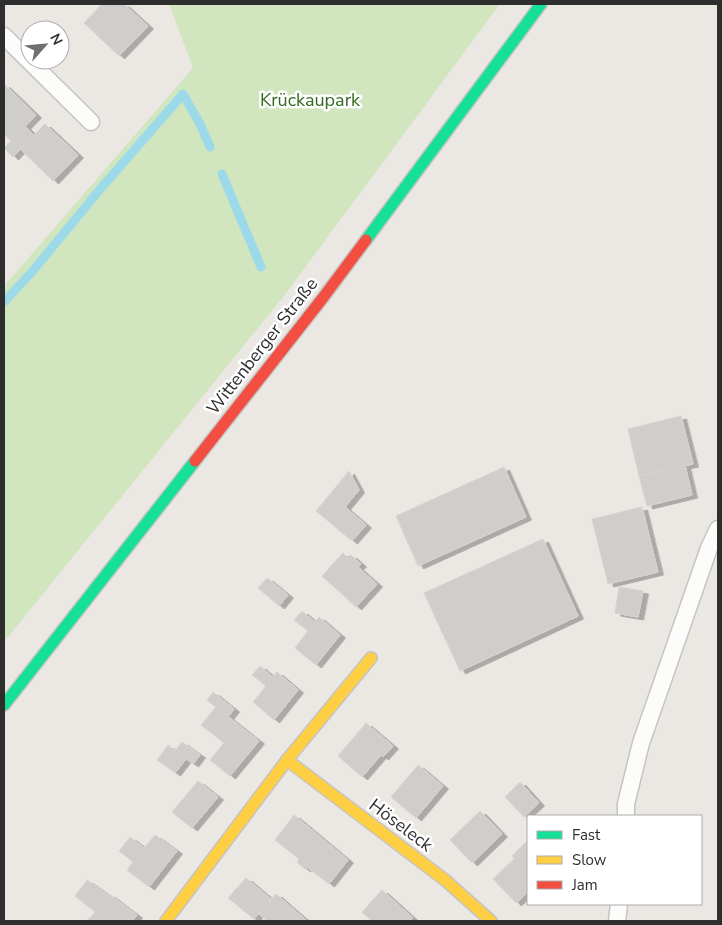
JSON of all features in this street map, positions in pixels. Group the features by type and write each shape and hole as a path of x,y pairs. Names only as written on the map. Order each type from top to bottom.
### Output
{"main road":[{"name":"Wittenberger Straße","path":"4,705 322,299 540,4"},
{"path":"166,921 286,760 372,658"},
{"name":"Höseleck","path":"286,760 445,880 491,921"}],"lane":[{"path":"4,36 91,122"},
{"path":"626,815 626,804 641,743 718,528"},
{"path":"618,921 619,905"}],"green space":[{"name":"Krückaupark","path":"169,4 500,4 284,296 4,642 4,286 193,68"}],"building":[{"path":"102,4 124,4 148,26 119,56 84,23"},
{"path":"4,84 36,115 11,141 4,134"},
{"path":"45,124 78,155 53,181 20,149"},
{"path":"25,126 34,135 13,157 4,148"},
{"path":"681,416 693,464 639,476 628,429"},
{"path":"685,465 692,495 647,506 639,476"},
{"path":"504,467 526,517 418,566 396,516"},
{"path":"349,471 359,490 345,507 366,525 352,541 316,511"},
{"path":"642,507 658,572 608,584 592,519"},
{"path":"543,539 578,616 460,671 424,593"},
{"path":"343,553 348,558 351,555 361,564 358,567 377,584 356,607 322,576"},
{"path":"267,578 288,595 279,606 258,588"},
{"path":"619,587 643,591 638,617 615,613"},
{"path":"302,611 315,622 319,617 340,635 316,665 295,648 308,631 294,620"},
{"path":"260,666 273,677 277,672 298,690 274,720 253,702 266,686 252,675"},
{"path":"213,692 234,709 228,717 207,700"},
{"path":"216,707 259,741 230,776 210,760 224,743 201,725"},
{"path":"366,723 393,746 383,757 381,755 362,777 338,756"},
{"path":"182,742 200,755 193,764 175,751"},
{"path":"168,745 186,759 175,773 157,760"},
{"path":"418,765 443,786 416,818 391,797"},
{"path":"198,781 218,797 192,828 172,812"},
{"path":"520,782 539,803 524,817 505,797"},
{"path":"480,811 502,834 472,863 450,840"},
{"path":"294,815 348,860 329,884 307,867 305,869 297,862 299,859 275,840"},
{"path":"155,835 177,851 149,887 127,870 133,862 119,851 130,837 144,848"},
{"path":"527,841 527,893 516,903 493,879 514,859 512,856"},
{"path":"246,878 271,899 254,919 228,898"},
{"path":"87,880 137,915 132,921 87,921 95,912 75,896"},
{"path":"382,890 413,918 410,921 372,921 362,912"},
{"path":"276,894 306,920 267,921 259,914"}],"waterway":[{"path":"4,302 31,273 102,187 183,94 200,124 210,147"},
{"path":"222,174 261,267"}],"traffic: fast":[{"path":"366,240 541,4"},
{"path":"4,705 195,461"}],"traffic: slow":[{"path":"166,921 287,760 371,658"},
{"path":"287,760 445,880 491,921"}],"traffic: jam":[{"path":"195,461 366,240"}]}
